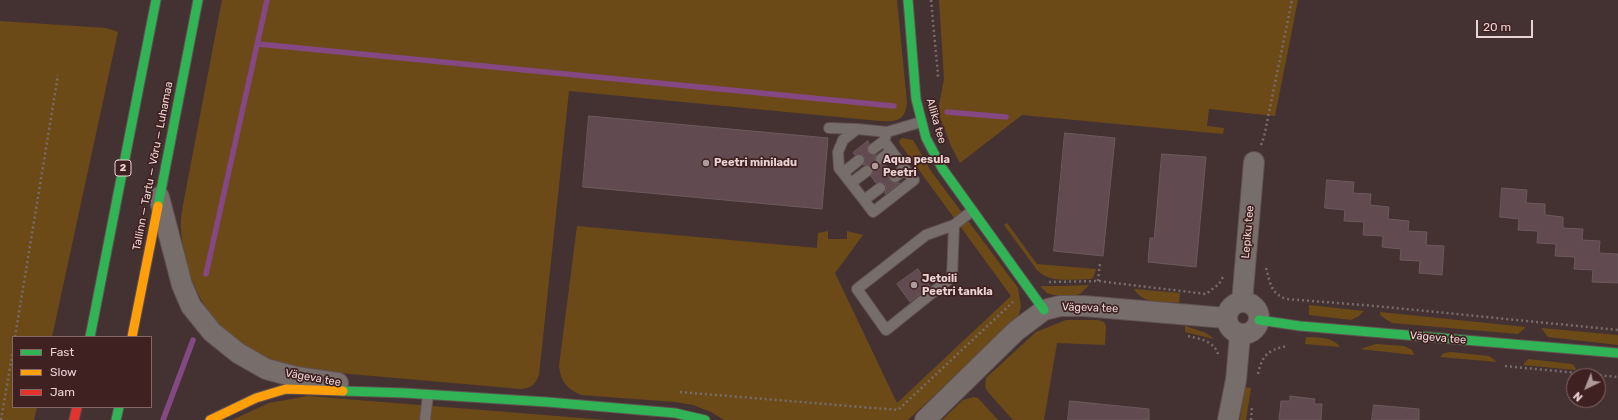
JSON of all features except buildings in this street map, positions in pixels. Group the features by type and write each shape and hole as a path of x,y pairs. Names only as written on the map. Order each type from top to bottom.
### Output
{"main road":[{"name":"2","path":"90,336 156,0"},
{"name":"Tallinn — Tartu — Võru — Luhamaa","path":"132,336 198,0"},
{"name":"Allika tee","path":"908,0 916,99 921,122 933,152 942,168 972,211 1044,310"},
{"name":"Vägeva tee","path":"1259,320 1300,326 1618,353"},
{"name":"Vägeva tee","path":"210,420 256,398 286,389 405,393 547,402 667,412 705,420"},
{"path":"74,420 77,408"},
{"path":"116,420 119,408"}],"street":[{"name":"Lepiku tee","path":"1242,302 1254,162"},
{"name":"Vägeva tee","path":"159,197 182,285 192,306 212,332 233,349 266,369 296,377 405,393"},
{"path":"1242,302 1250,303 1256,308 1259,320 1258,325 1252,332 1240,335 1228,327 1226,318 1228,311 1232,306 1242,302"},
{"name":"Vägeva tee","path":"925,420 1016,331 1044,310 1060,306 1084,306 1226,318"},
{"path":"1228,420 1236,380 1240,335"}],"lane":[{"path":"873,149 886,136 921,122"},
{"path":"829,128 857,130 886,136"},
{"path":"857,130 843,140 838,152 839,168 873,212 914,180 891,151 886,136"},
{"path":"881,159 891,151"},
{"path":"843,173 858,160"},
{"path":"895,177 905,169"},
{"path":"850,183 867,171"},
{"path":"864,200 880,188"},
{"path":"954,225 952,276 886,330 858,288 926,235 954,225 972,211"},
{"path":"425,420 428,395"}],"path":[{"path":"931,0 938,75 936,82"},
{"path":"1254,162 1264,137 1292,0"},
{"path":"15,336 58,75"},
{"path":"1246,257 1263,260 1272,289 1280,297 1287,299 1618,330"},
{"path":"1098,281 1100,263"},
{"path":"673,391 898,410 1019,295 1044,281 1054,283 1098,281 1206,294 1214,290 1225,272"},
{"path":"1182,314 1179,333 1203,339 1213,346 1219,357"},
{"path":"1236,380 1256,383 1260,362 1264,356 1271,350 1292,346"},
{"path":"2,420 12,356"},
{"path":"1501,365 1618,377"}],"shaded area":[{"path":"222,0 897,0 907,103 902,117 895,120 886,121 569,91 539,375 534,384 530,387 521,389 305,370 259,354 242,344 227,332 203,303 188,268 183,250 181,218 183,205"},
{"path":"939,0 1298,0 1275,116 1209,109 1207,126 1224,128 1223,134 1022,115 960,163 951,146 940,117 939,105 944,79"},
{"path":"0,21 106,28 118,32 52,336 12,336 12,408 37,408 34,420 0,420"},
{"path":"902,138 913,140 931,171 1018,288 1021,307 1018,317 908,420 724,420 711,412 693,405 675,402 581,395 568,387 563,381 559,366 577,226 817,248 818,233 828,231 828,239 847,239 847,231 863,235 835,273 897,403 1011,296 900,144 899,141"},
{"path":"1007,223 1037,264 1096,269 1092,279 1063,280 1055,279 1042,274 1037,270 1004,225"},
{"path":"1089,285 1080,294 1076,295 1053,295 1047,293 1040,286 1061,286"},
{"path":"1134,289 1180,293 1179,303 1154,302 1143,298"},
{"path":"1309,305 1364,311 1359,316 1351,320 1309,315"},
{"path":"1380,312 1526,327 1518,334 1392,323 1381,316"},
{"path":"1066,320 1098,320 1104,322 1106,326 1105,345 1057,343 1044,420 1013,420 988,392 985,387 986,378 1036,332"},
{"path":"1185,326 1206,333 1214,339 1185,332"},
{"path":"1541,328 1618,335 1618,345 1548,337"},
{"path":"1306,337 1329,339 1337,343 1340,347 1305,344"},
{"path":"1376,344 1404,346 1412,350 1414,355 1360,349"},
{"path":"1451,352 1489,356 1497,362 1440,357 1444,353"},
{"path":"1528,359 1572,364 1575,368 1566,369 1523,365"},
{"path":"1244,387 1251,388 1246,420 1240,420"},
{"path":"308,396 606,420 232,420 269,403"},
{"path":"974,397 978,398 998,420 942,420 963,400"}],"waterway":[{"path":"206,274 267,0"},
{"path":"258,44 894,106"},
{"path":"947,112 1006,117"},
{"path":"163,420 193,340"}],"traffic: fast":[{"path":"90,336 156,0"},
{"path":"158,206 198,0"},
{"path":"908,0 916,99 926,138 942,168 1044,310"},
{"path":"1259,320 1300,326 1618,353"},
{"path":"343,391 405,393 547,402 675,413 705,420"},
{"path":"116,420 119,408"}],"traffic: slow":[{"path":"132,336 158,206"},
{"path":"210,420 256,398 286,389 343,391"}],"traffic: jam":[{"path":"74,420 77,408"}],"place":[{"name":"Peetri miniladu","path":"706,163"},
{"name":"Aqua pesula Peetri","path":"875,166"},
{"name":"Jetoili Peetri tankla","path":"914,285"}]}
